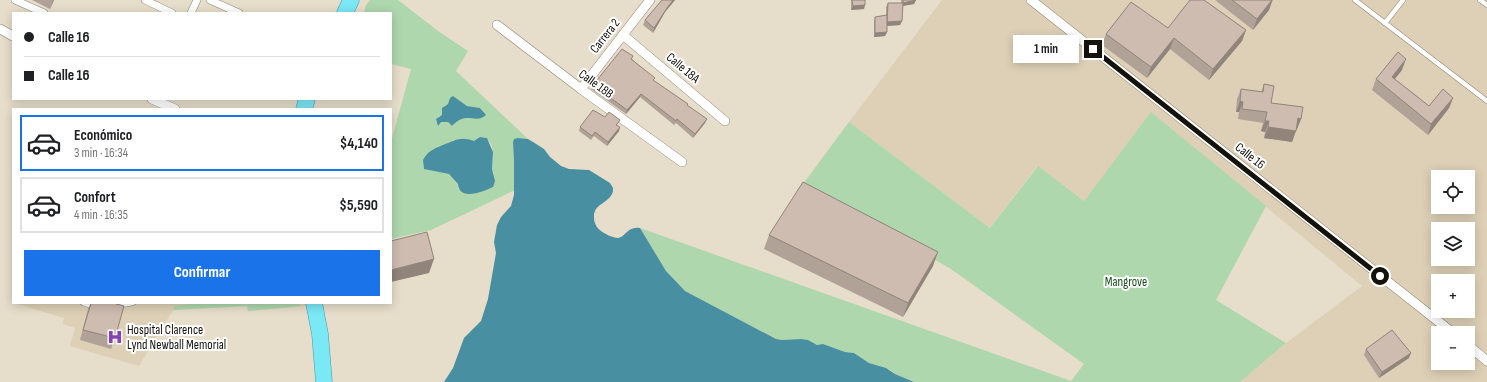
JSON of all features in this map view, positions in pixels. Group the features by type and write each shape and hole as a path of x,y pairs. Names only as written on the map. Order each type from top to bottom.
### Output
{"highway":[{"path":"345,12 351,0"},
{"path":"314,304 320,334 324,382"}],"street":[{"path":"15,0 42,12"},
{"path":"145,0 170,12"},
{"path":"192,12 197,0"},
{"path":"210,0 237,12"},
{"name":"Carrera 2","path":"580,88 650,0"},
{"name":"Calle 16","path":"1031,0 1444,326"},
{"name":"Calle 18B","path":"497,25 580,88 682,162"},
{"path":"0,28 12,35"},
{"name":"Calle 18A","path":"623,35 726,121"},
{"path":"154,100 173,108"},
{"path":"1475,351 1487,361"}],"lane":[{"path":"1355,0 1487,101"},
{"path":"1385,23 1403,0"},
{"path":"1480,0 1487,5"},
{"path":"86,304 99,309"},
{"path":"113,306 126,304"}],"shaded area":[{"path":"942,0 1487,0 1487,382 1240,382 1286,343 1362,286 1152,113 1084,201 1037,166 990,228 849,122"},
{"name":"Hospital Clarence Lynd Newball Memorial","path":"17,304 307,304 307,306 248,311 247,306 173,310 139,366 70,346 75,328 63,324 64,318"}],"green space":[{"path":"370,0 398,0 438,31 468,51 456,71 528,139 518,138 513,142 515,190 431,230 392,239 392,138 411,69 392,64 392,12 364,12 366,5","holes":["450,98 457,99 467,106 480,108 484,112 468,118 459,119 452,126 448,122 441,122 438,117 442,115 444,106 448,104","480,137 487,138 492,146 492,169 494,175 493,187 481,192 469,194 458,189 458,184 449,174 425,169 440,150 451,141 465,139 474,142"]},
{"name":"Mangrove","path":"1151,112 1266,206 1216,300 1286,343 1240,382 914,382 895,374 890,370 869,363 854,353 845,352 823,344 818,345 801,339 776,339 685,291 666,271 640,228 1071,381 1084,364 951,269 803,184 849,122 990,228 1038,166 1084,201"},
{"path":"188,304 299,304 300,306 248,311 247,306 173,310 174,306"}],"water":[{"path":"453,96 467,106 480,108 486,115 478,119 462,119 457,121 452,126 448,122 441,122 438,126 436,119 442,115 442,108 448,104 450,98"},
{"path":"480,137 487,138 493,152 492,169 495,181 493,187 478,193 467,194 459,189 458,184 449,174 424,169 423,160 429,152 434,149 458,139 474,141"},
{"path":"514,139 528,139 544,149 550,157 561,166 569,169 589,170 610,183 613,188 612,194 598,207 594,213 594,220 597,227 607,235 618,238 623,236 629,230 640,228 666,271 685,291 776,339 808,340 817,345 823,344 845,352 854,353 869,363 886,368 895,374 914,382 444,382 453,368 464,338 481,321 488,299 496,253 494,242 497,225 501,217 511,206 514,195 513,142"}],"building":[{"path":"662,0 673,0 654,28 645,20"},
{"path":"852,0 865,0 865,5 853,6"},
{"path":"903,0 916,0 903,3"},
{"path":"1190,0 1204,0 1246,30 1213,69 1174,38 1151,67 1106,34 1131,2 1168,28"},
{"path":"1232,0 1272,0 1257,19"},
{"path":"888,3 903,3 902,21 887,22"},
{"path":"887,15 887,32 875,33 875,17"},
{"path":"622,49 633,56 631,59 655,78 653,80 707,119 695,134 677,119 676,121 641,94 627,110 593,85"},
{"path":"1398,52 1406,59 1392,77 1429,106 1443,89 1453,98 1431,124 1376,79"},
{"path":"1264,84 1274,86 1271,103 1303,107 1301,119 1298,118 1296,131 1268,127 1269,121 1265,121 1267,112 1242,109 1243,102 1240,101 1241,89 1263,92"},
{"path":"593,110 605,117 609,112 620,120 616,125 620,127 608,142 595,132 592,136 580,127"},
{"path":"803,182 938,252 908,303 769,235"},
{"path":"427,232 434,259 392,270 392,241"},
{"path":"91,304 117,304 124,306 115,338 83,330"},
{"path":"1392,330 1411,353 1382,372 1366,349"}],"place":[{"name":"Hospital Clarence Lynd Newball Memorial","path":"115,337"}],"route":[{"path":"1093,49 1380,276"}]}
